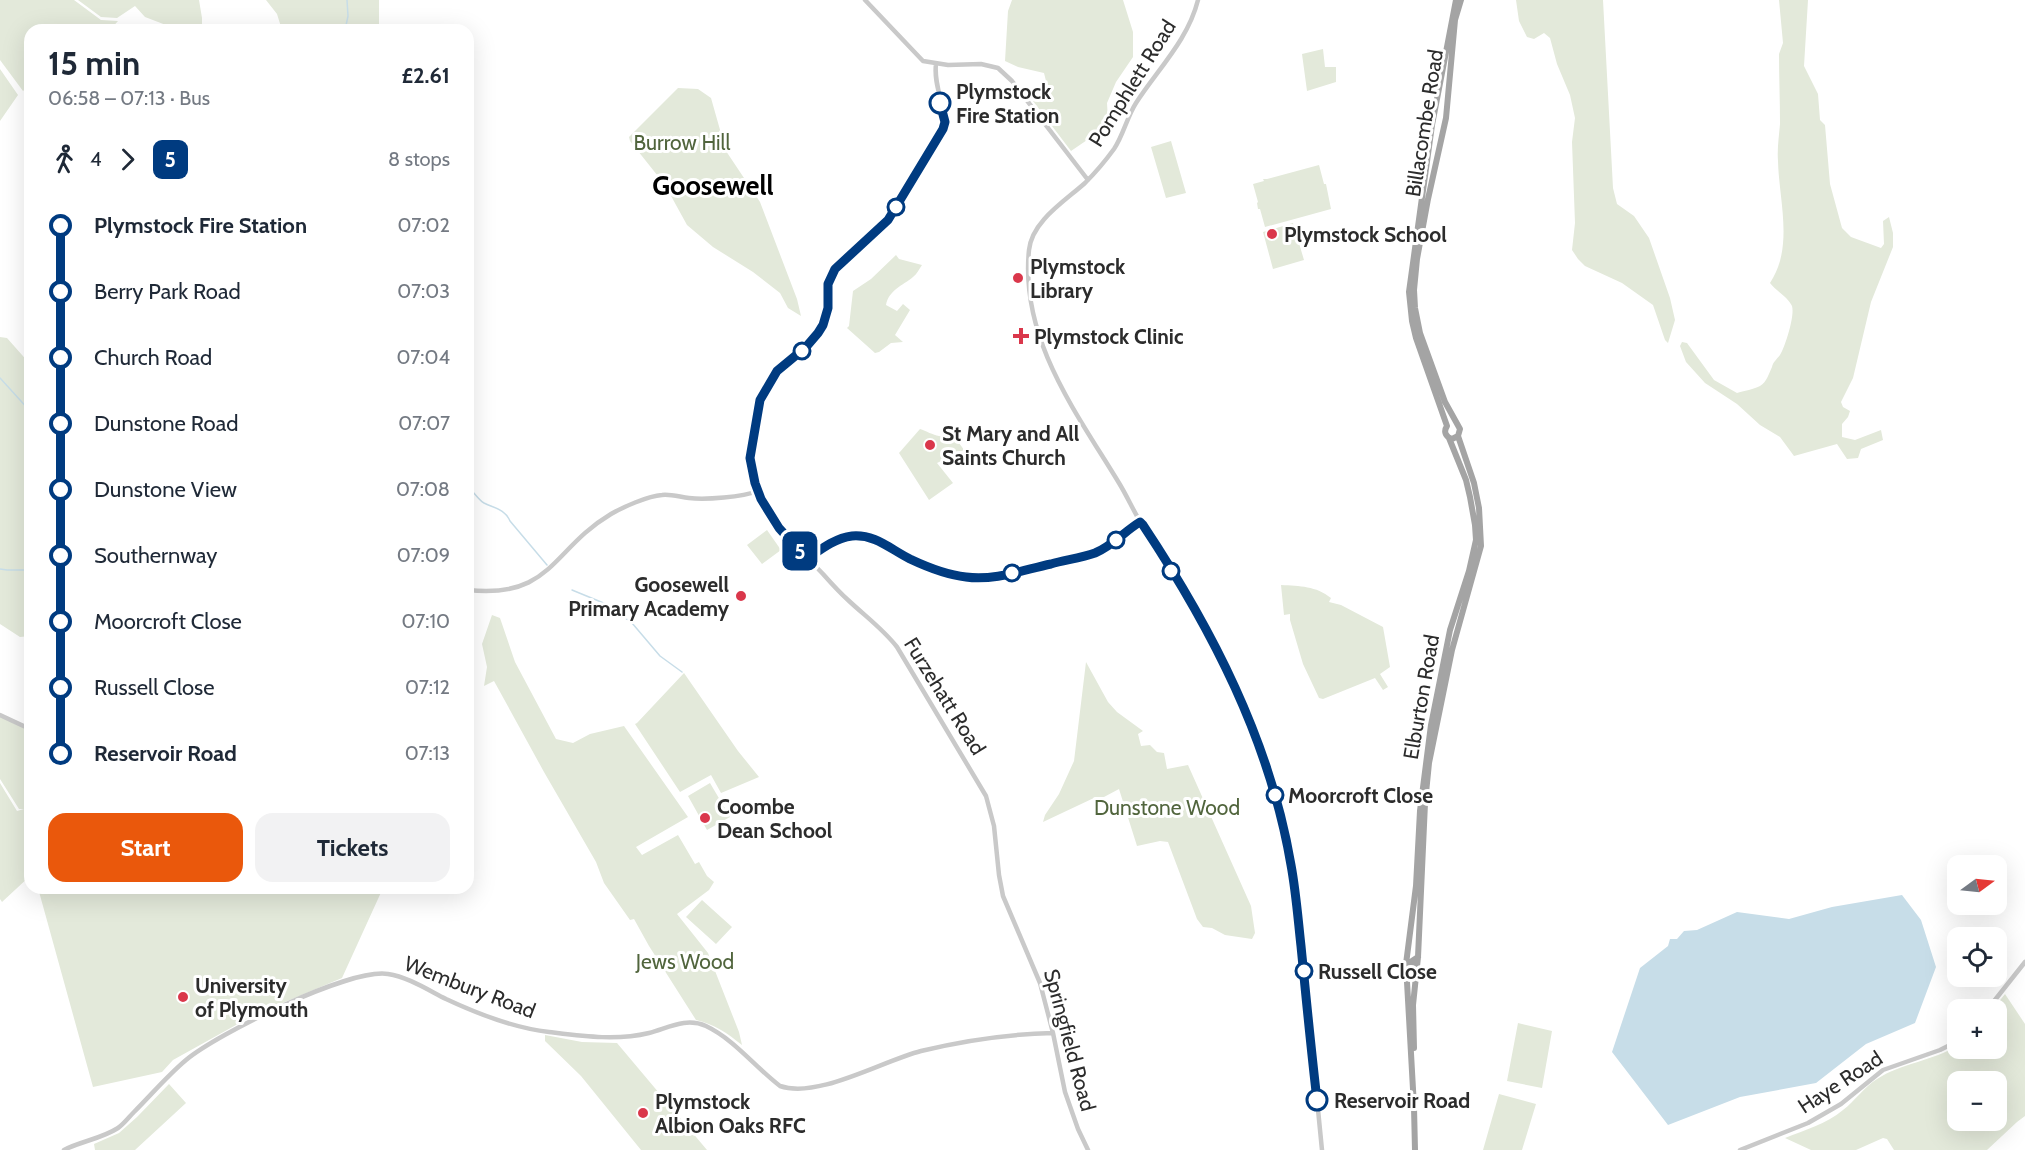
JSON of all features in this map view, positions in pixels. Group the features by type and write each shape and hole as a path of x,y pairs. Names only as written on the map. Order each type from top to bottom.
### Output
{"main road":[{"name":"Billacombe Road","path":"1448,38 1451,0"},
{"name":"Billacombe Road","path":"1447,426 1416,338 1409,301 1410,276 1434,112 1456,0"},
{"name":"Billacombe Road","path":"1456,424 1445,402 1420,333 1414,290 1428,199 1446,118 1455,20 1461,0"},
{"path":"1434,112 1443,112 1449,87"},
{"path":"1430,144 1436,122 1440,118 1446,118"},
{"path":"1452,423 1456,424 1460,429 1458,436 1449,438 1445,432 1447,426 1452,423"},
{"name":"Elburton Road","path":"1416,1150 1413,1018 1425,803 1432,741 1452,650 1481,546 1479,508 1474,483 1458,436"},
{"name":"Elburton Road","path":"1416,1150 1406,964 1416,886 1422,792 1431,725 1450,630 1469,571 1476,540 1466,480 1449,438"},
{"path":"1407,950 1417,949 1419,932"},
{"path":"1407,986 1412,961 1418,957"}],"street":[{"path":"865,0 926,63 981,64 998,68 1012,81 1088,180"},
{"name":"Pomphlett Road","path":"1198,0 1180,42 1134,106 1116,146 1088,180 1047,217 1033,238 1029,246 1028,273 1033,310 1040,338 1053,371 1140,522 1212,639 1236,687 1261,750 1281,815 1294,882 1322,1150"},
{"name":"Furzehatt Road","path":"936,64 935,82 945,122 943,129 888,220 844,259 831,275 828,284 828,308 823,325 816,337 777,371 760,400 750,458 758,491 779,528 845,598 894,643 986,796 994,826 1003,896 1024,945"},
{"path":"474,590 503,591 534,580 555,564 577,540 602,520 648,498 663,495 697,498 738,496 758,491"},
{"path":"0,715 24,726"},
{"name":"Springfield Road","path":"1024,945 1040,983 1065,1092 1088,1150"},
{"path":"1996,999 2025,962"},
{"name":"Wembury Road","path":"64,1150 94,1140 119,1127 184,1061 206,1045 289,1004 347,980 376,973 401,977 463,1007 543,1032 606,1038 642,1035 680,1023 701,1025 727,1040 780,1086 791,1089 812,1087 854,1076 892,1060 924,1051 984,1040 1053,1033"},
{"name":"Haye Road","path":"1740,1150 1808,1124 1841,1104 1883,1070 1947,1046"}],"green space":[{"path":"0,0 74,0 101,20 118,21 115,24 24,24 23,91 0,60"},
{"path":"78,0 199,0 202,24 163,24 145,17 135,6 117,18 101,17"},
{"path":"266,0 379,0 379,24 280,24 277,14"},
{"path":"1012,0 1123,0 1133,32 1133,57 1116,82 1107,103 1108,120 1090,138 1071,151 1033,101 1048,89 1044,73 1018,67 1005,61 1008,11"},
{"path":"1516,0 1603,0 1613,188 1617,204 1634,216 1649,238 1670,298 1675,320 1668,343 1653,305 1622,283 1585,266 1572,250 1575,223 1572,142 1575,118 1570,95 1557,64 1550,38 1544,33 1534,39 1527,37 1519,21"},
{"path":"1779,0 1808,0 1804,66 1818,94 1820,120 1825,125 1830,184 1842,228 1851,237 1881,248 1884,244 1883,221 1889,217 1893,233 1893,247 1871,302 1853,378 1841,402 1843,407 1850,411 1842,424 1842,437 1855,440 1881,430 1883,440 1861,449 1858,458 1847,459 1837,444 1794,456 1780,437 1760,425 1737,404 1705,383 1686,362 1680,346 1682,342 1687,343 1714,380 1737,393 1758,387 1764,382 1782,351 1789,331 1792,306 1770,283 1782,254 1783,239 1778,156 1779,54 1783,43"},
{"path":"1323,49 1325,67 1336,67 1336,82 1307,91 1302,54"},
{"path":"0,69 18,95 0,121"},
{"name":"Burrow Hill","path":"678,88 698,89 711,98 726,151 760,202 797,299 801,316 788,308 780,293 753,272 713,247 687,225 665,185 630,141 629,137"},
{"path":"1171,141 1186,193 1166,198 1151,147"},
{"path":"1319,165 1331,209 1265,227 1260,209 1258,209 1253,184 1264,181 1263,179"},
{"path":"1293,223 1304,260 1273,269 1263,232"},
{"path":"896,255 899,259 922,265 914,276 893,292 886,305 897,311 903,304 910,310 895,335 903,342 891,343 875,353 847,328 853,291 871,279"},
{"path":"0,337 7,338 24,357 24,637 20,637 0,624"},
{"path":"920,429 953,439 964,450 937,463 953,483 929,500 899,453"},
{"path":"767,530 781,550 762,564 747,545"},
{"path":"1281,585 1308,587 1320,591 1331,598 1329,602 1341,605 1383,627 1390,667 1380,674 1388,687 1383,690 1375,678 1323,699 1319,698 1303,664 1290,614 1284,615"},
{"name":"Jews Wood","path":"492,615 500,618 515,662 556,739 573,743 590,734 624,726 688,817 636,847 642,855 678,835 695,864 699,862 707,876 714,882 709,890 677,914 708,953 742,1045 709,1024 696,1020 634,919 630,920 604,883 596,862 494,681 484,686 487,667 482,644"},
{"name":"Dunstone Wood","path":"1086,662 1108,702 1117,712 1143,731 1138,734 1141,746 1150,745 1157,752 1164,753 1167,769 1188,765 1251,906 1255,933 1252,939 1225,935 1212,928 1203,927 1197,919 1168,842 1160,841 1137,846 1119,789 1104,797 1096,797 1043,822 1074,761"},
{"path":"684,673 738,751 759,777 721,793 711,775 680,792 635,724"},
{"path":"0,714 24,727 24,809 19,809 0,779"},
{"path":"0,783 17,811 24,809 24,882 2,902 0,899"},
{"path":"710,783 730,817 707,830 688,796"},
{"name":"University of Plymouth","path":"40,894 380,894 342,978 254,1015 173,1060 162,1072 93,1087"},
{"path":"702,900 732,927 716,944 686,917"},
{"path":"2005,994 2025,1024 2025,1116 1987,1150 1894,1150 1887,1139 1883,1138 1856,1150 1811,1150 1785,1138 1830,1119 1872,1082 1897,1069 1947,1051 1947,1059 2007,1059 2007,999 2001,999"},
{"path":"1518,1023 1552,1031 1542,1088 1507,1081"},
{"name":"Plymstock Albion Oaks RFC","path":"545,1035 582,1042 617,1043 707,1150 641,1150 581,1076 545,1041"},
{"path":"169,1084 186,1103 135,1150 95,1150 94,1144 119,1133"},
{"path":"1499,1094 1536,1104 1522,1150 1483,1150"}],"water":[{"path":"1902,895 1921,920 1936,967 1915,1023 1866,1044 1816,1083 1740,1097 1668,1125 1612,1052 1640,968 1668,946 1670,939 1677,939 1684,931 1697,930 1737,912 1789,919 1832,907"}],"waterway":[{"path":"346,24 347,0"},
{"path":"0,378 24,404"},
{"path":"474,493 482,502 505,514 547,565"},
{"path":"0,569 24,570"},
{"path":"572,590 606,604 632,623 660,656 682,672"}],"bus line":[{"name":"5","path":"940,103 945,122 943,129 905,194 888,220 835,269 828,284 828,308 823,325 816,337 788,360 765,388 760,400 750,458 761,499 779,528 807,559 841,539 853,536 867,537 876,539 908,558 927,566 966,578 989,578 1081,557 1106,547 1140,522 1143,525 1212,639 1247,713 1266,764 1281,815 1299,916 1317,1100"}],"place":[{"name":"Plymstock Fire Station","path":"940,103"},
{"name":"Plymstock School","path":"1272,234"},
{"name":"Plymstock Library","path":"1018,278"},
{"name":"Plymstock Clinic","path":"1021,336"},
{"name":"St Mary and All Saints Church","path":"930,445"},
{"name":"Goosewell Primary Academy","path":"741,596"},
{"name":"Moorcroft Close","path":"1275,795"},
{"name":"Coombe Dean School","path":"705,818"},
{"name":"Russell Close","path":"1304,971"},
{"name":"University of Plymouth","path":"183,997"},
{"name":"Reservoir Road","path":"1317,1100"},
{"name":"Plymstock Albion Oaks RFC","path":"643,1113"}],"district":[{"name":"Goosewell","path":"713,185"}]}
